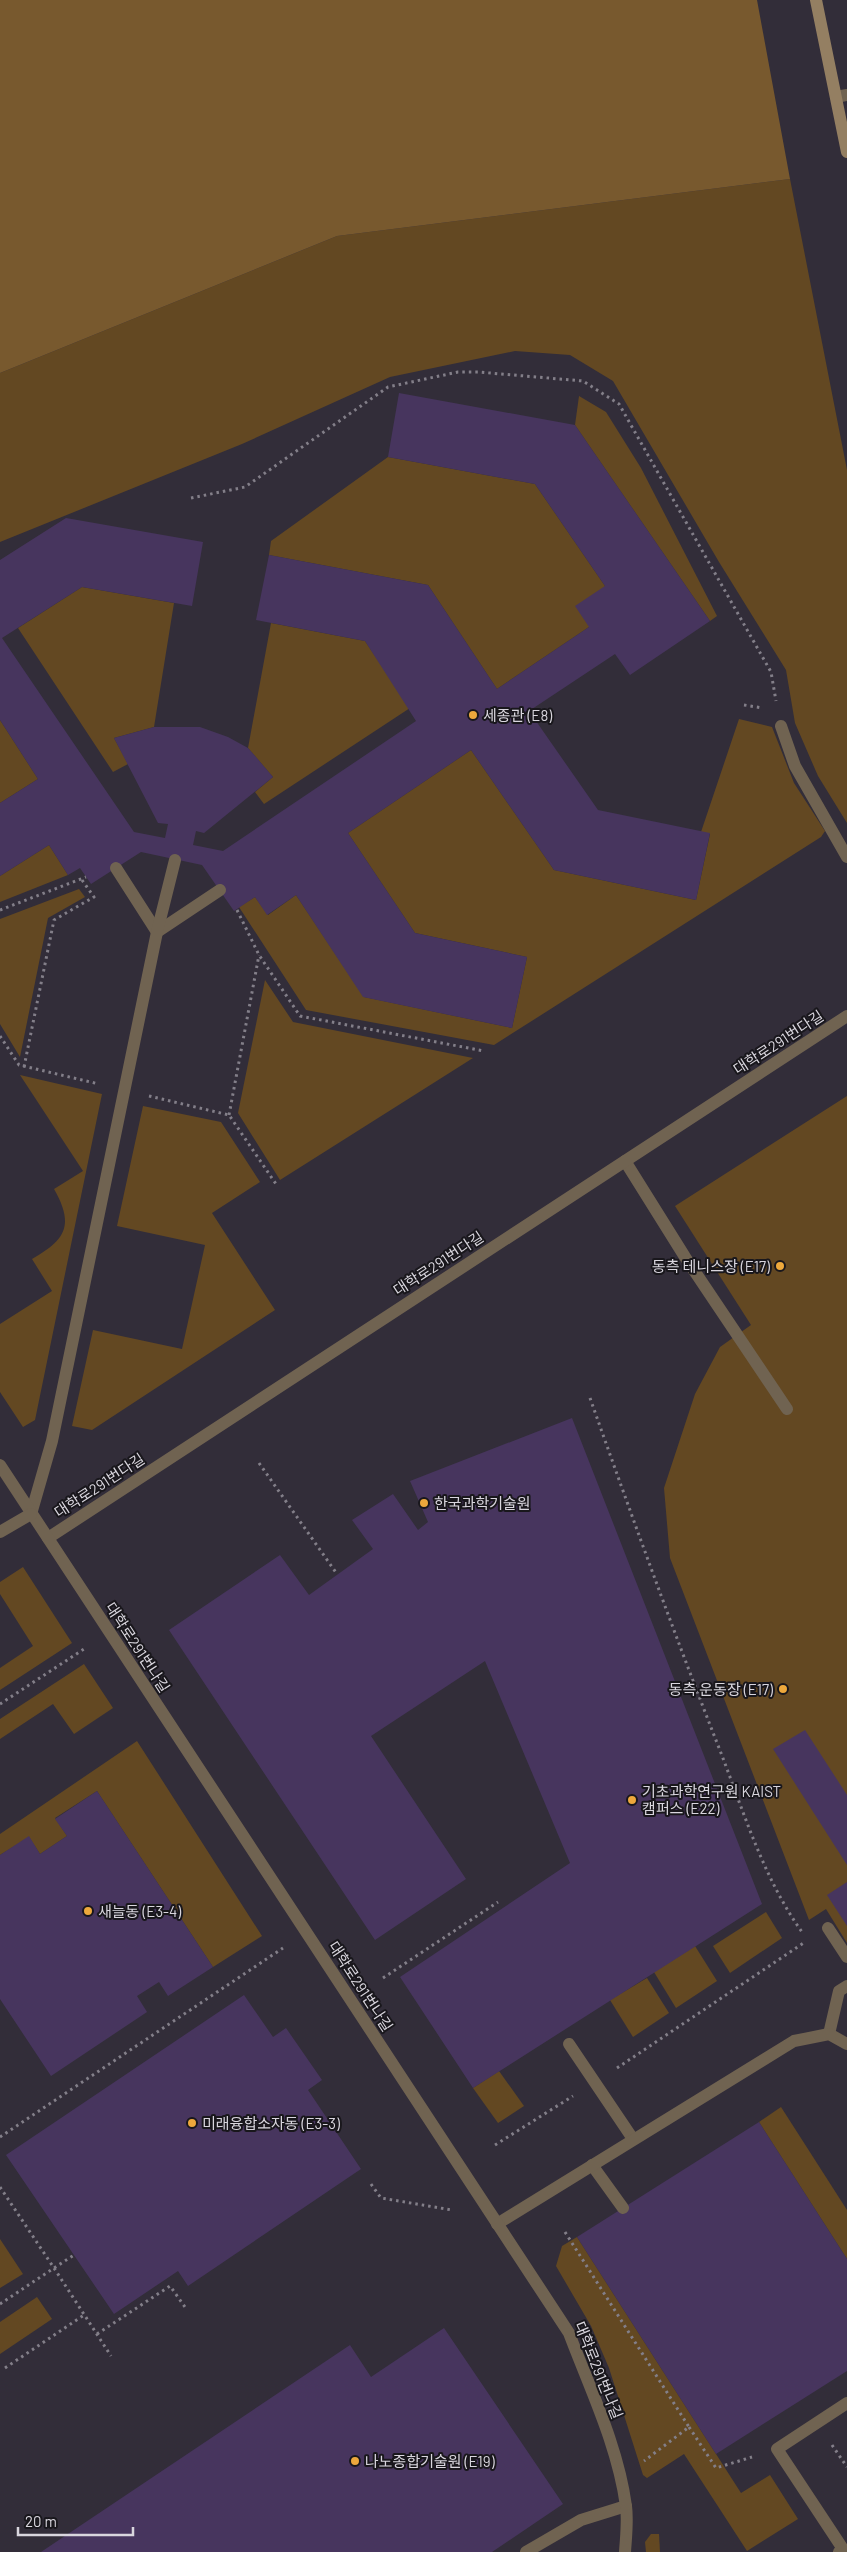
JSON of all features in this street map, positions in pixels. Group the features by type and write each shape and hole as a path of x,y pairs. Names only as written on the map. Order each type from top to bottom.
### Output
{"main road":[{"path":"816,0 841,96 847,152"}],"street":[{"path":"781,726 795,766 847,857"},
{"path":"31,1514 52,1441 157,932 175,860"},
{"path":"116,868 157,932"},
{"path":"157,932 220,890"},
{"name":"대학로291번다길","path":"48,1538 847,1016"},
{"path":"625,1161 685,1257 787,1409"},
{"name":"대학로291번나길","path":"0,1465 569,2333 611,2444 626,2506 625,2552"},
{"name":"대학로291번다길","path":"0,1532 31,1514"},
{"path":"828,1928 847,1958"},
{"path":"829,2034 839,1991 847,1986"},
{"path":"497,2224 794,2041 829,2034 847,2044"},
{"path":"569,2044 633,2140"},
{"path":"592,2165 622,2208"},
{"path":"839,2552 843,2549 777,2449 847,2404"},
{"path":"526,2552 581,2520 626,2506"}],"path":[{"path":"191,498 245,487 388,387 458,372 583,381 619,404 771,672 781,726"},
{"path":"0,910 86,877"},
{"path":"24,1067 54,920 94,897 82,880"},
{"path":"237,914 259,955 300,1016 484,1051"},
{"path":"228,1115 259,955"},
{"path":"0,1036 19,1065 105,1086"},
{"path":"146,1095 228,1115 276,1184"},
{"path":"590,1398 666,1611 756,1845 786,1910 808,1941 616,2069"},
{"path":"259,1463 337,1574"},
{"path":"0,1704 87,1647"},
{"path":"383,1978 498,1902"},
{"path":"0,2137 283,1948"},
{"path":"495,2145 575,2095"},
{"path":"371,2184 380,2198 452,2210"},
{"path":"0,2187 111,2356"},
{"path":"565,2232 716,2468 777,2449"},
{"path":"0,2304 74,2255"},
{"path":"97,2334 170,2286 185,2307"},
{"path":"5,2368 84,2315"},
{"path":"640,2465 689,2426"}],"shaded area":[{"path":"0,0 757,0 790,179 337,236 0,373"},
{"path":"790,179 847,470 847,823 818,776 795,723 786,670 719,562 613,381 570,355 515,351 390,377 242,444 0,542 0,373 337,236"},
{"path":"579,396 606,412 641,468 717,616 710,621 575,425"},
{"path":"388,457 535,484 605,586 589,627 497,689 428,585 269,555 271,541"},
{"path":"82,587 174,603 154,727 114,738 128,764 113,772 18,628"},
{"path":"271,623 365,641 410,708 264,804 255,792 273,777 248,748"},
{"path":"739,719 772,727 794,783 825,831 821,837 494,1045 306,1010 239,907 255,897 268,915 296,895 364,997 512,1028 527,957 415,933 348,833 471,750 554,870 696,900 710,834 701,832"},
{"path":"0,720 38,779 0,803"},
{"path":"49,845 68,875 0,902 0,876"},
{"path":"79,889 85,897 48,918 20,1057 0,1024 0,919"},
{"path":"265,980 293,1022 473,1058 280,1180 238,1113"},
{"path":"20,1075 102,1094 35,1420 23,1427 0,1392 0,1324 52,1291 32,1259 52,1245 63,1231 64,1213 54,1189 83,1171"},
{"name":"동측 운동장 (E17)","path":"847,1096 847,1943 826,1909 809,1920 670,1558 664,1488 695,1394 720,1347 751,1325 675,1206"},
{"path":"143,1106 221,1122 260,1182 212,1213 275,1310 92,1430 72,1426 93,1330 182,1349 205,1245 117,1226"},
{"path":"23,1567 72,1643 0,1690 0,1668 33,1646 0,1594 0,1582"},
{"path":"84,1664 113,1708 74,1734 53,1704 0,1739 0,1719"},
{"path":"137,1741 262,1936 213,1967 97,1791 55,1818 67,1836 40,1854 29,1837 0,1855 0,1834"},
{"path":"766,1912 782,1938 730,1973 713,1946"},
{"path":"695,1946 717,1981 676,2008 654,1972"},
{"path":"647,1978 669,2013 633,2037 610,2000"},
{"path":"499,2071 524,2106 498,2123 473,2088"},
{"path":"781,2107 847,2210 847,2259 759,2122"},
{"path":"577,2237 741,2493 770,2475 798,2519 747,2551 684,2454 647,2478 643,2475 609,2368 591,2326 556,2266 562,2246"},
{"path":"0,2239 23,2274 0,2288"},
{"path":"37,2297 52,2319 0,2354 0,2322"},
{"path":"651,2534 659,2534 660,2552 646,2552 645,2542"}],"building":[{"name":"세종관 (E8)","path":"399,393 575,425 710,621 630,675 615,654 529,711 598,810 710,833 696,900 554,870 471,750 348,833 415,933 527,957 512,1028 363,997 296,895 267,915 255,897 234,911 202,865 141,852 91,884 80,868 68,875 49,845 0,876 0,803 38,779 0,720 0,560 66,518 203,542 192,606 82,587 2,638 134,832 165,838 168,824 158,823 114,738 154,727 200,727 228,737 248,748 273,777 204,833 196,831 193,845 223,851 416,721 365,641 256,620 269,555 428,585 497,689 589,627 575,606 605,586 535,484 388,457"},
{"name":"기초과학연구원 KAIST 캠퍼스 (E22)","path":"572,1418 762,1904 473,2088 400,1977 570,1863 485,1661 371,1736 466,1879 375,1940 169,1630 280,1555 309,1595 373,1549 352,1520 393,1494 418,1530 428,1522 410,1481"},
{"path":"805,1730 847,1795 847,1865 773,1749"},
{"name":"새늘동 (E3-4)","path":"97,1791 213,1967 168,1996 159,1982 137,1996 147,2012 51,2076 0,1999 0,1855 29,1836 40,1854 67,1836 55,1819"},
{"path":"847,1882 847,1926 827,1895"},
{"name":"미래융합소자동 (E3-3)","path":"244,1995 273,2037 286,2028 322,2080 308,2090 361,2169 188,2286 178,2271 114,2314 6,2155"},
{"path":"759,2122 847,2259 847,2371 716,2454 577,2237"},
{"name":"나노종합기술원 (E19)","path":"444,2328 563,2504 492,2552 41,2552 350,2345 371,2377"}],"place":[{"name":"세종관 (E8)","path":"473,715"},
{"name":"동측 테니스장 (E17)","path":"780,1266"},
{"name":"한국과학기술원","path":"424,1503"},
{"name":"동측 운동장 (E17)","path":"783,1689"},
{"name":"기초과학연구원 KAIST 캠퍼스 (E22)","path":"632,1800"},
{"name":"새늘동 (E3-4)","path":"88,1911"},
{"name":"미래융합소자동 (E3-3)","path":"192,2123"},
{"name":"나노종합기술원 (E19)","path":"355,2461"}]}
